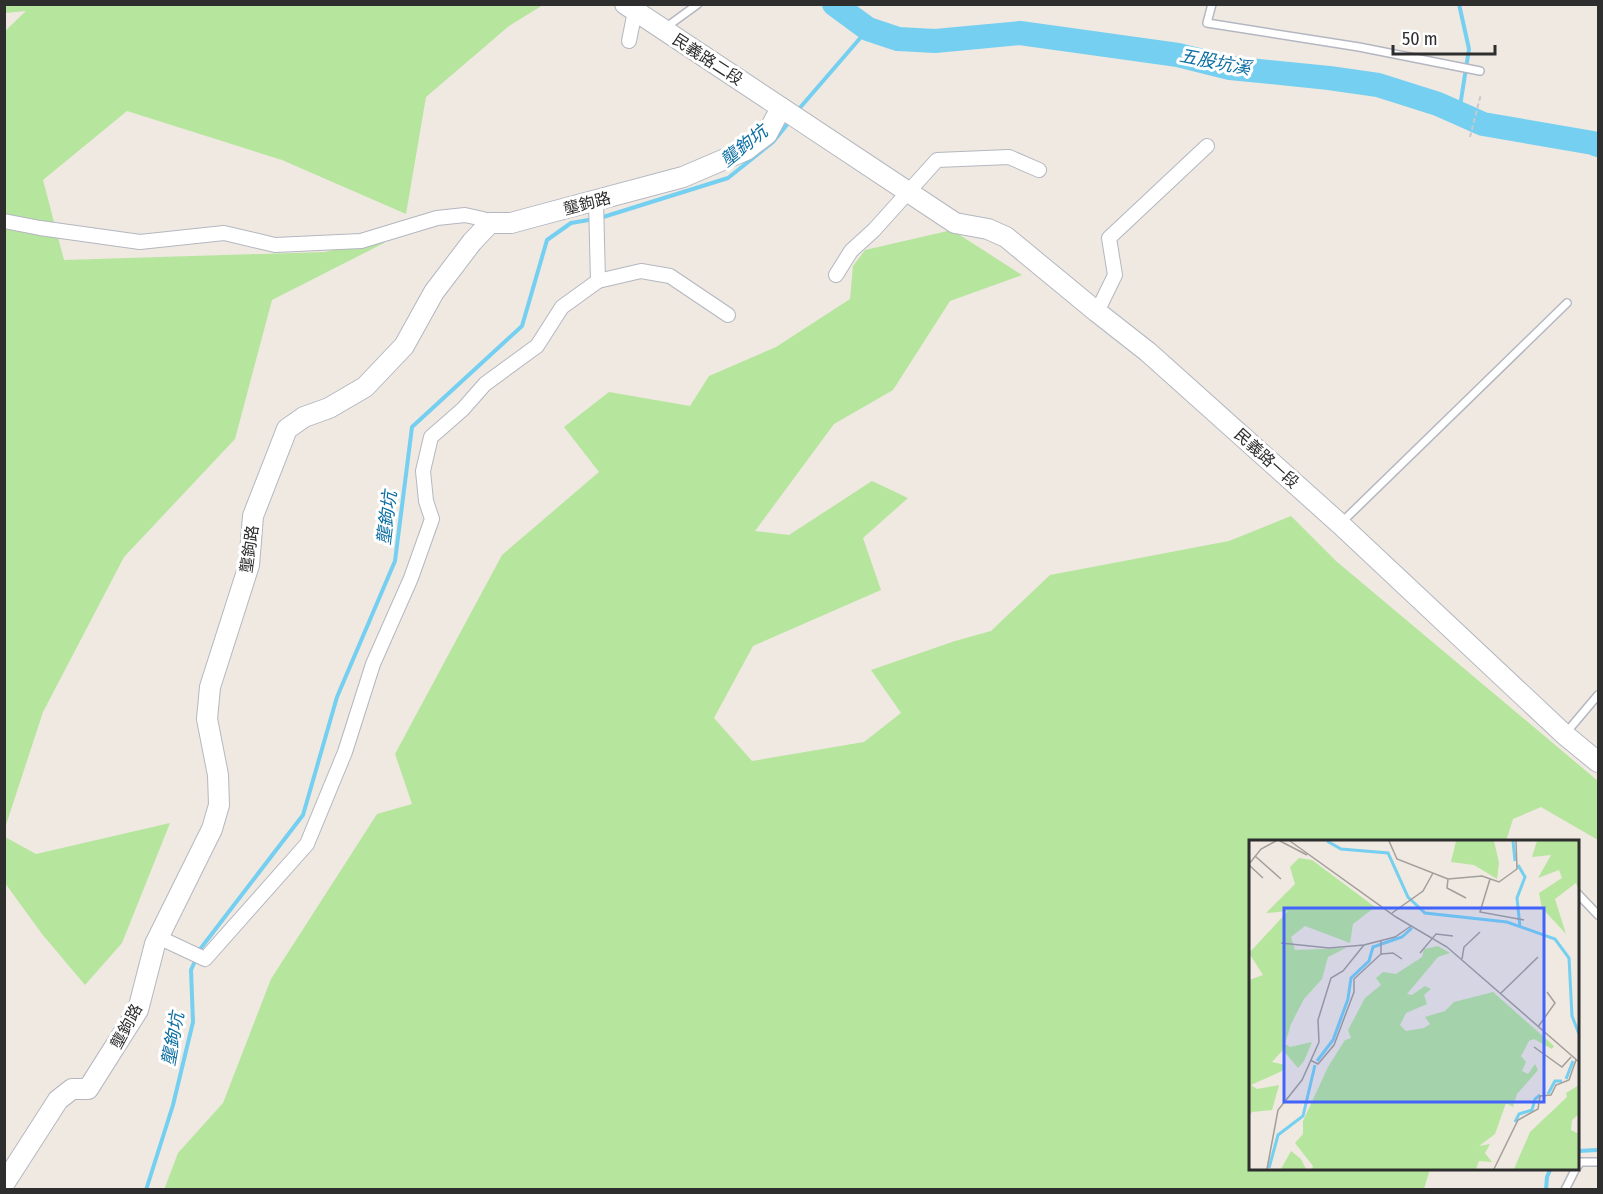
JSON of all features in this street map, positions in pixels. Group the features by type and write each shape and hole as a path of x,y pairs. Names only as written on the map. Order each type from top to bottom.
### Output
{"street":[{"name":"民義路二段","path":"630,8 909,192"},
{"path":"629,41 630,8"},
{"name":"壟鉤路","path":"4,1184 58,1100 72,1089 87,1089 138,1010 158,937 212,829 219,806 218,775 207,719 210,687 249,565 253,516 288,429 304,417 329,408 365,387 404,346 434,292 472,242 490,224 511,223 596,205 683,177 746,150 792,115"},
{"path":"1097,312 1115,274 1109,238 1207,146"},
{"path":"836,274 851,250 874,230 937,160 1009,157 1040,170"},
{"name":"民義路一段","path":"909,192 955,223 988,229 1006,237 1148,352 1340,524 1564,735 1599,762"},
{"path":"596,205 598,281"},
{"path":"4,221 140,242 224,233 275,245 361,241 437,218 465,215 483,219 490,224"},
{"path":"158,937 205,959 307,844 345,752 373,664 411,578 432,519 426,501 423,471 431,437 463,409 485,384 537,346 562,307 598,281 641,271 670,276 728,315"}],"lane":[{"path":"663,30 698,4"},
{"path":"1212,4 1207,23 1359,47 1480,71"},
{"path":"1340,524 1567,303"},
{"path":"1564,735 1599,695"},
{"path":"1579,895 1599,915"},
{"path":"1579,1164 1599,1162"},
{"path":"1565,1190 1575,1170"}],"path":[{"path":"1470,137 1481,94"}],"green space":[{"path":"5,5 543,5 509,26 426,97 406,214 282,160 127,111 43,180 64,260 325,252 380,238 385,239 384,243 272,300 235,439 124,557 43,712 5,828 4,32 26,11 5,13"},
{"path":"952,230 1022,275 950,301 893,390 834,424 755,531 789,535 872,481 908,498 863,538 881,590 753,646 714,718 752,761 864,742 901,713 871,670 991,631 1050,575 1229,541 1291,516 1336,561 1598,781 1598,840 1541,807 1513,819 1506,840 1249,840 1249,1170 1430,1170 1424,1189 164,1190 178,1153 223,1103 271,979 377,814 412,804 395,754 502,555 599,472 564,427 609,392 690,406 709,376 776,347 850,299 853,266 865,250"},
{"path":"170,823 122,943 85,985 42,934 5,883 5,837 36,854"}],"waterway":[{"name":"五股坑溪","path":"834,4 868,29 898,39 935,41 1020,33 1178,55 1230,68 1378,85 1438,104 1483,124 1598,145"},
{"path":"1459,4 1469,49 1459,113"},
{"name":"壟鉤坑","path":"798,110 868,29"},
{"name":"壟鉤坑","path":"146,1190 173,1105 193,1022 191,970 201,948 303,815 337,697 395,561 412,427 522,326 547,240 571,223 600,218 728,178 773,142 790,121"},
{"path":"1579,1151 1598,1150"},
{"path":"1546,1190 1550,1170"}]}
